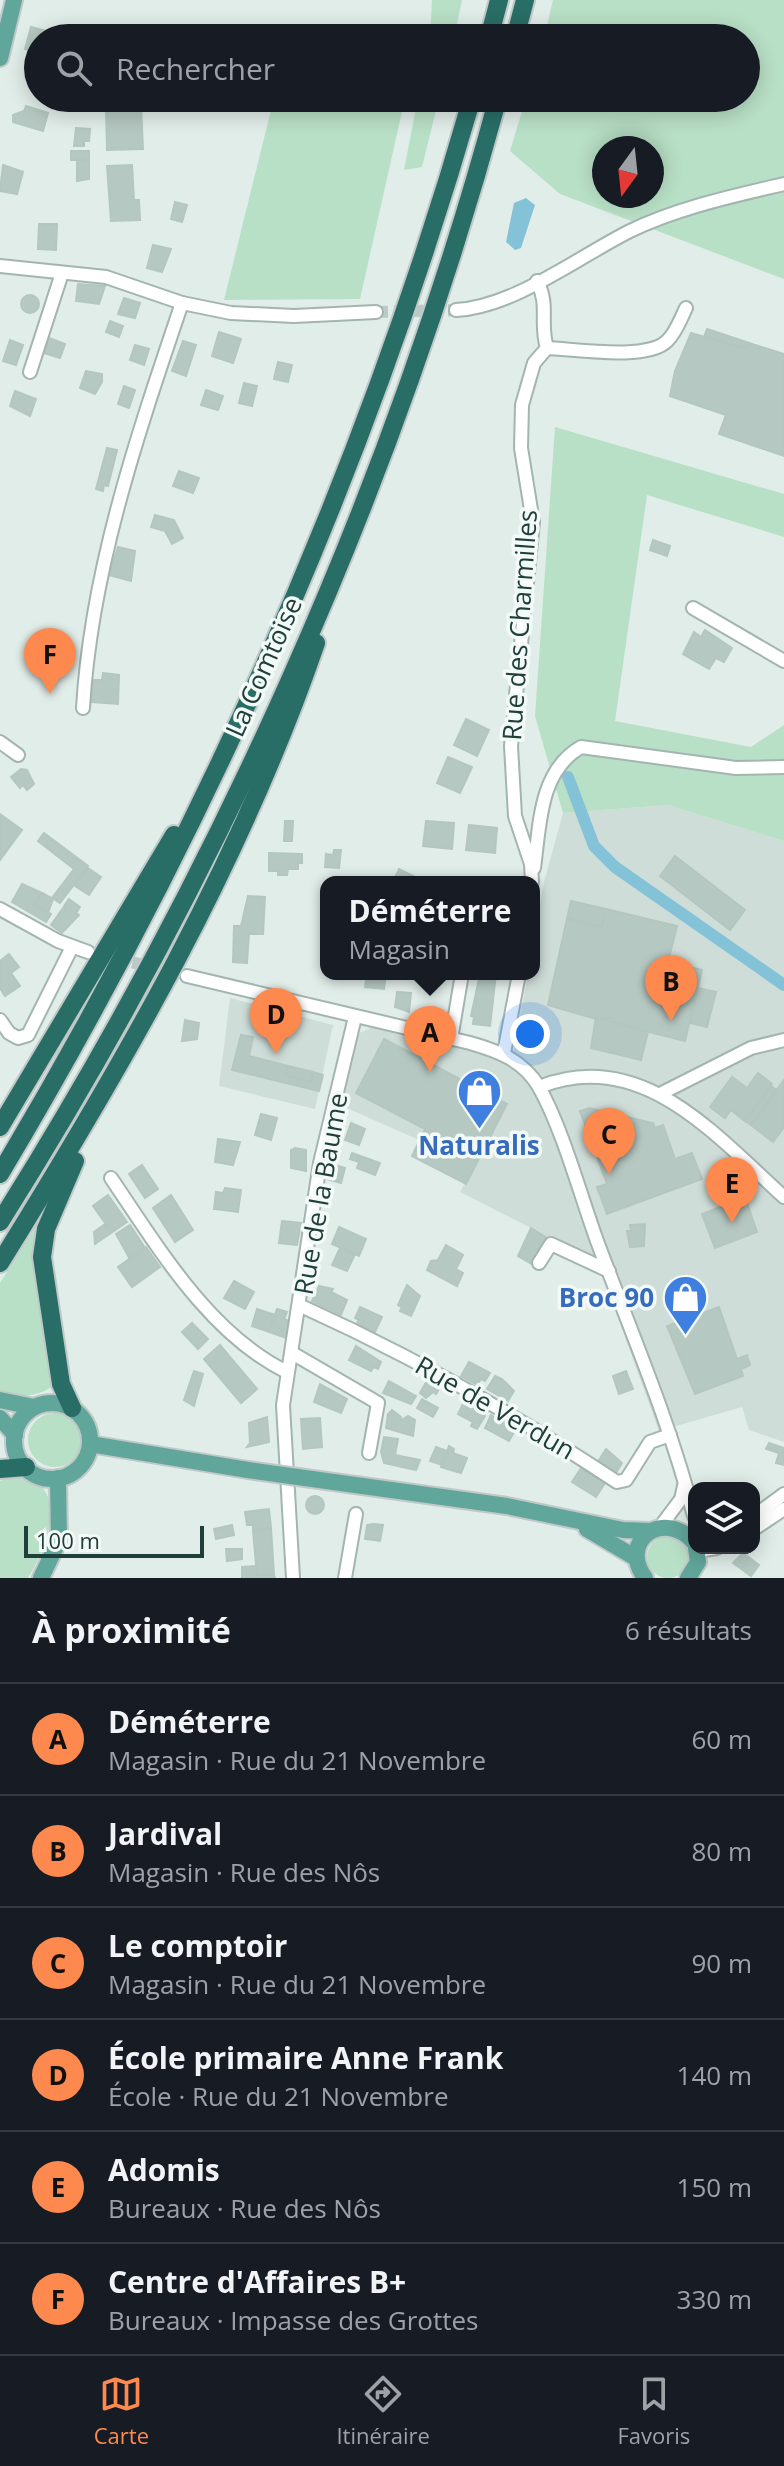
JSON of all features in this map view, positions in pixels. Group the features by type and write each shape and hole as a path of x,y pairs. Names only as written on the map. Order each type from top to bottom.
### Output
{"highway":[{"path":"493,24 499,0"},
{"path":"519,24 525,0"},
{"name":"La Comtoise","path":"0,1174 84,1032 139,930 263,676 370,412 432,231 468,112"},
{"name":"La Comtoise","path":"0,1222 103,1049 203,860 291,673 368,488 432,314 494,112"},
{"path":"0,1263 109,1085 216,885 256,801 298,695 368,488"},
{"path":"0,1127 148,882 263,676"},
{"path":"72,1408 61,1384 54,1324 42,1275 43,1245 56,1202 109,1085"},
{"path":"0,1469 26,1467"}],"main road":[{"path":"0,58 14,0"},
{"path":"0,1400 34,1407 56,1403 72,1408 87,1423 90,1444 80,1467 58,1478 40,1477 26,1467 18,1456 15,1435 21,1419 34,1407"},
{"path":"0,1418 15,1435"},
{"path":"90,1444 248,1470 507,1506 623,1530 684,1531 688,1536"},
{"path":"41,1578 59,1540 61,1509 58,1478"},
{"path":"564,1518 636,1558 645,1578"},
{"path":"636,1558 641,1541 655,1529"},
{"path":"694,1576 695,1554"}],"street":[{"path":"459,310 483,306 633,230 734,196 784,184"},
{"path":"0,266 106,277 182,303 231,313 294,316 376,312"},
{"path":"30,372 62,273"},
{"path":"537,281 546,299 542,329 547,348 619,352 659,348 670,340 686,308"},
{"path":"83,708 90,631 105,565 133,459 182,303"},
{"name":"Rue des Charmilles","path":"532,876 531,864 515,816 511,746 533,522 521,448 522,405 534,363 547,348"},
{"path":"693,608 784,661"},
{"path":"0,742 18,755"},
{"path":"533,876 545,792 566,755 581,747 736,768 784,767"},
{"path":"0,909 72,947 88,952"},
{"path":"0,1020 9,1033 18,1038 28,1035 72,947"},
{"path":"187,976 355,1017 413,1025 504,1053 524,1068 539,1087 670,1435 688,1493"},
{"path":"451,1039 461,980"},
{"path":"504,1053 518,980"},
{"name":"Rue de la Baume","path":"293,1578 283,1405 301,1306 320,1163 355,1017"},
{"path":"662,1093 751,1048 784,1040"},
{"path":"539,1087 575,1075 595,1075 662,1093 685,1109 784,1197"},
{"path":"111,1178 186,1287 255,1352 287,1372"},
{"path":"539,1263 551,1244 609,1271"},
{"name":"Rue de Verdun","path":"301,1306 433,1370 538,1430 617,1482 626,1480 650,1442 670,1435"},
{"path":"292,1353 378,1403 369,1453"},
{"path":"655,1529 681,1499 685,1482"},
{"path":"760,1512 784,1494"},
{"path":"760,1525 784,1509"},
{"path":"345,1578 356,1514"}],"shaded area":[{"path":"668,805 784,841 784,1442 749,1430 742,1407 659,1431 598,1262 460,1192 465,1183 412,1156 419,1140 342,1106 357,1034 375,1026 490,1055 511,1065 527,980 540,980 540,904 563,813"},
{"path":"230,998 333,1025 315,1109 219,1086"}],"green space":[{"path":"432,0 462,0 457,24 431,24"},
{"path":"553,0 784,0 784,279 597,208 664,208 664,136 592,136 592,206 560,194 510,151 522,112 760,112 760,24 547,24"},
{"path":"271,112 402,112 360,299 224,300"},
{"path":"415,112 436,112 422,167 404,170"},
{"path":"555,427 784,494 784,537 647,495 615,721 751,747 784,725 784,841 668,805 563,813 535,716"},
{"path":"44,1213 52,1386 34,1394 7,1394 0,1392 0,1283"},
{"path":"55,1413 74,1421 82,1440 74,1459 55,1467 36,1459 28,1440 36,1421"},
{"path":"13,1475 32,1480 43,1489 49,1502 48,1533 28,1578 0,1578 0,1481"},
{"path":"668,1536 683,1542 688,1554 683,1572 668,1578 653,1572 647,1557 653,1542"}],"water":[{"path":"526,198 535,205 521,248 515,250 506,242 514,203"}],"building":[{"path":"24,111 48,113 43,131 13,122 13,115"},
{"path":"106,112 141,112 143,149 107,150"},
{"path":"76,128 90,129 89,141 84,141 84,146 74,146"},
{"path":"71,151 89,151 89,160 71,160"},
{"path":"77,160 89,160 89,179 77,181"},
{"path":"3,165 23,172 17,194 0,191"},
{"path":"132,165 134,200 139,200 140,220 111,221 107,166"},
{"path":"175,202 187,205 182,222 171,219"},
{"path":"39,224 57,224 56,250 38,249"},
{"path":"153,245 171,249 162,272 147,268"},
{"path":"78,284 105,286 99,304 76,301"},
{"path":"26,295 34,295 39,304 37,311 26,313 21,308 21,300"},
{"path":"124,298 140,303 135,318 118,314"},
{"path":"110,321 123,326 119,337 106,332"},
{"path":"707,329 749,343 747,349 704,337"},
{"path":"219,332 241,339 233,363 212,356"},
{"path":"691,333 747,349 749,343 784,354 784,456 719,434 726,415 670,396 675,371"},
{"path":"49,338 65,344 60,358 44,353"},
{"path":"10,340 23,345 16,365 3,361"},
{"path":"183,341 196,345 186,376 172,371"},
{"path":"135,345 149,349 144,365 130,360"},
{"path":"278,362 292,365 288,382 274,379"},
{"path":"86,371 102,374 102,382 95,394 80,388"},
{"path":"244,383 257,386 252,406 239,403"},
{"path":"124,386 135,390 129,408 118,404"},
{"path":"206,390 223,396 218,410 201,405"},
{"path":"15,391 36,399 30,416 10,406"},
{"path":"107,448 117,450 108,486 104,485 103,491 96,489"},
{"path":"179,471 199,478 193,493 173,486"},
{"path":"155,515 174,520 183,538 172,544 165,531 151,527"},
{"path":"653,540 670,546 667,556 650,550"},
{"path":"118,547 135,551 131,581 109,575"},
{"path":"705,630 732,648 724,662 716,658 709,669 683,654 694,632 701,637"},
{"path":"103,673 119,675 118,704 92,702 93,680 102,680"},
{"path":"466,719 489,730 477,756 454,745"},
{"path":"448,757 472,767 460,793 437,783"},
{"path":"21,769 27,770 34,784 27,790 23,785 20,788 11,777"},
{"path":"0,814 22,830 0,860"},
{"path":"285,821 293,821 292,841 284,841"},
{"path":"426,821 454,823 452,849 423,846"},
{"path":"469,825 497,828 495,853 466,850"},
{"path":"44,833 88,866 60,903 52,898 74,869 38,841"},
{"path":"334,850 341,850 339,868 325,867 326,854 333,855"},
{"path":"269,853 302,854 302,863 298,863 298,869 288,869 287,875 278,875 278,871 269,871"},
{"path":"675,856 745,910 730,930 660,876"},
{"path":"88,868 101,877 89,895 75,886"},
{"path":"399,869 413,876 396,876"},
{"path":"22,884 42,893 35,905 51,914 46,922 12,902"},
{"path":"42,893 53,899 48,913 35,905"},
{"path":"248,896 265,897 263,934 249,934 247,963 233,962 234,926 241,926"},
{"path":"69,899 80,907 76,913 79,915 62,933 51,925 63,908 67,910 64,906"},
{"path":"571,901 606,909 602,927 567,919"},
{"path":"606,909 677,926 668,962 702,970 685,1041 609,1022 610,1018 596,1019 548,1005 567,919 602,927"},
{"path":"9,954 19,967 11,973 20,986 5,996 0,988 0,961"},
{"path":"366,980 385,980 384,989 365,987"},
{"path":"421,980 440,980 439,984"},
{"path":"479,980 495,980 490,1026 473,1024 474,1017 471,1016"},
{"path":"698,988 716,992 707,1027 690,1023"},
{"path":"397,992 411,993 409,1012 395,1007"},
{"path":"596,1017 648,1032 641,1060 591,1048"},
{"path":"185,1020 199,1023 197,1039 182,1041"},
{"path":"241,1035 253,1037 249,1056 288,1066 286,1075 311,1082 313,1072 323,1075 319,1091 232,1070"},
{"path":"384,1039 507,1104 466,1184 412,1156 425,1129 356,1093"},
{"path":"288,1066 313,1072 311,1082 286,1075"},
{"path":"758,1073 772,1084 745,1121 731,1110 725,1118 710,1107 732,1077 747,1088"},
{"path":"784,1080 784,1127 773,1142 751,1125"},
{"path":"771,1086 777,1090 751,1125 745,1121"},
{"path":"589,1108 653,1123 655,1128 663,1125 675,1159 692,1153 702,1179 607,1214 597,1187 607,1184 580,1111"},
{"path":"261,1114 277,1118 271,1140 255,1135"},
{"path":"351,1123 365,1129 359,1145 345,1140"},
{"path":"218,1139 240,1142 233,1165 215,1162"},
{"path":"291,1150 306,1150 306,1171 291,1168"},
{"path":"352,1153 380,1163 375,1175 357,1168 359,1162 350,1159"},
{"path":"331,1164 345,1168 341,1183 327,1179"},
{"path":"142,1165 158,1189 145,1198 129,1174"},
{"path":"225,1188 241,1190 238,1212 214,1209 216,1192 223,1193"},
{"path":"108,1195 127,1222 95,1244 94,1232 104,1225 108,1227 93,1206"},
{"path":"171,1195 193,1230 175,1242 153,1208"},
{"path":"745,1197 757,1232 715,1248 702,1214"},
{"path":"282,1221 301,1223 297,1245 279,1243"},
{"path":"645,1224 644,1246 630,1247 627,1231 631,1231 630,1225"},
{"path":"130,1225 145,1248 130,1259 116,1234"},
{"path":"339,1227 366,1239 359,1256 332,1244"},
{"path":"531,1228 546,1237 532,1264 518,1256"},
{"path":"446,1245 463,1255 456,1269 463,1273 457,1286 427,1270 431,1261 438,1260"},
{"path":"146,1247 160,1267 132,1287 118,1267"},
{"path":"340,1248 355,1254 347,1271 332,1265"},
{"path":"234,1281 254,1292 245,1309 224,1298"},
{"path":"407,1285 420,1296 411,1316 400,1311 402,1307 398,1305"},
{"path":"319,1286 333,1289 331,1292 347,1300 341,1315 312,1301"},
{"path":"360,1307 382,1317 375,1332 357,1323 359,1320 355,1318"},
{"path":"719,1307 737,1359 747,1355 750,1365 741,1369 743,1376 695,1394 667,1326"},
{"path":"257,1309 275,1315 269,1332 252,1326"},
{"path":"277,1309 287,1312 284,1319 292,1322 286,1338 269,1332"},
{"path":"192,1323 208,1339 198,1349 182,1332"},
{"path":"220,1345 257,1389 241,1403 204,1359"},
{"path":"356,1346 381,1362 378,1369 374,1367 371,1371 349,1360"},
{"path":"469,1362 490,1373 485,1381 481,1379 477,1385 461,1376"},
{"path":"194,1371 203,1374 194,1406 184,1400"},
{"path":"626,1371 633,1389 619,1394 613,1376"},
{"path":"495,1376 514,1391 508,1401 487,1389"},
{"path":"428,1379 440,1387 436,1394 433,1392 426,1398 420,1393"},
{"path":"389,1381 416,1396 411,1404 383,1393"},
{"path":"320,1384 347,1399 341,1413 314,1402"},
{"path":"422,1399 438,1408 433,1417 417,1408"},
{"path":"474,1402 482,1407 479,1413 485,1416 477,1429 471,1426 473,1422 458,1414 463,1404 470,1408"},
{"path":"392,1410 401,1417 400,1421 408,1416 415,1420 413,1436 386,1428 388,1414"},
{"path":"491,1415 516,1429 509,1441 485,1428"},
{"path":"267,1417 269,1442 247,1447 250,1443 249,1423"},
{"path":"320,1418 322,1447 303,1449 301,1419"},
{"path":"384,1437 398,1439 395,1455 420,1460 416,1470 384,1463 381,1452"},
{"path":"769,1443 784,1448 784,1465 776,1463 779,1453 766,1449"},
{"path":"449,1446 454,1449 453,1453 467,1458 461,1473 441,1467"},
{"path":"436,1447 447,1451 442,1465 430,1461"},
{"path":"606,1449 622,1463 616,1473 597,1463"},
{"path":"581,1468 605,1483 596,1497 572,1482"},
{"path":"315,1496 324,1505 315,1514 306,1505"},
{"path":"269,1509 271,1528 253,1531 253,1525 247,1525 245,1512"},
{"path":"232,1525 234,1535 216,1539 214,1529"},
{"path":"367,1525 383,1525 380,1541 365,1539"},
{"path":"271,1528 274,1575 257,1575 253,1531"},
{"path":"226,1549 242,1549 242,1559 227,1561"},
{"path":"744,1554 759,1565 751,1576 733,1563"},
{"path":"256,1566 257,1575 274,1575 275,1578 242,1578 242,1567"}],"waterway":[{"path":"568,777 594,846 615,867 784,985"}],"tunnel":[{"path":"376,312 456,310"},
{"path":"115,958 175,973"}],"place":[{"name":"Centre d'Affaires B+","path":"50,694"},
{"name":"Jardival","path":"671,1021"},
{"name":"École primaire Anne Frank","path":"276,1054"},
{"name":"Déméterre","path":"430,1072"},
{"name":"Naturalis","path":"479,1130"},
{"name":"Le comptoir","path":"609,1174"},
{"name":"Adomis","path":"732,1223"},
{"name":"Broc 90","path":"685,1337"}]}
